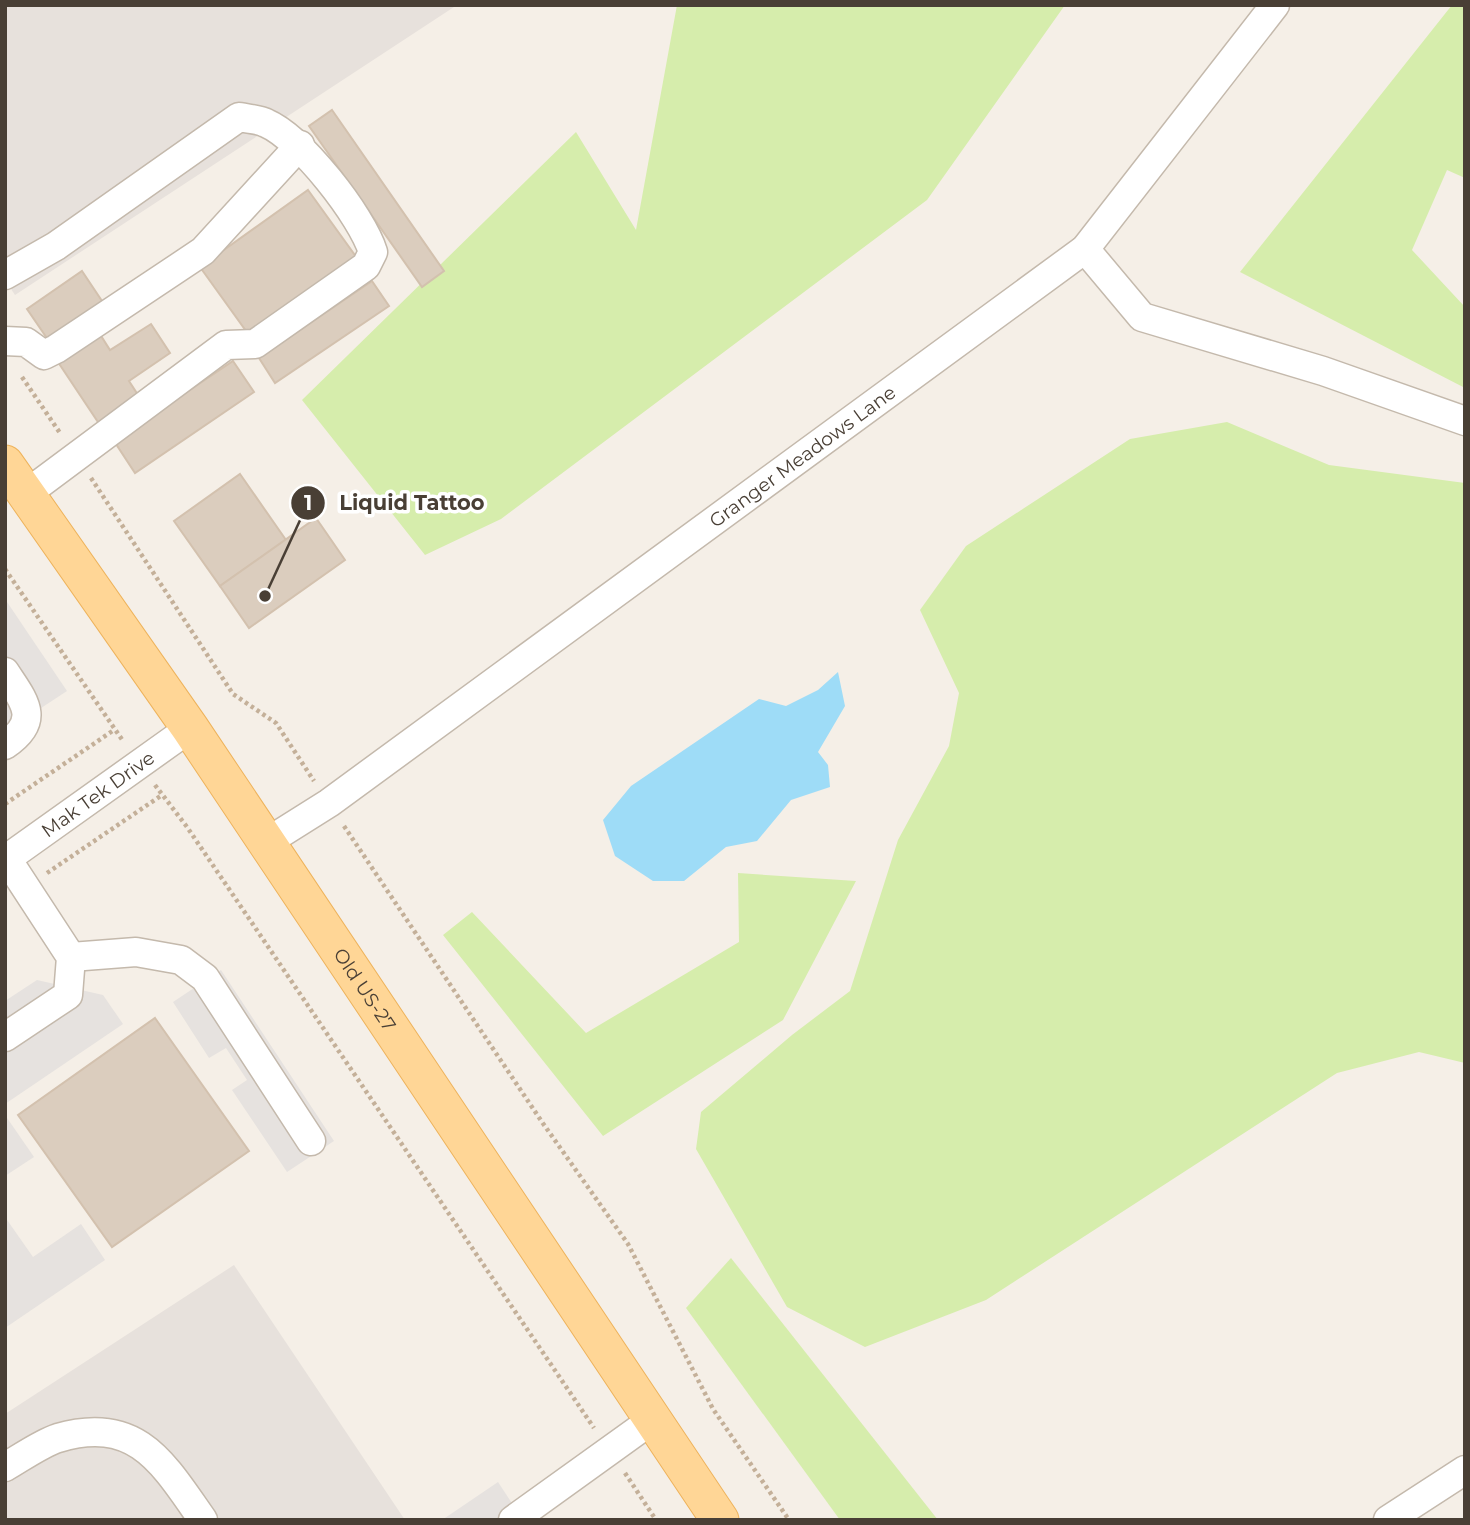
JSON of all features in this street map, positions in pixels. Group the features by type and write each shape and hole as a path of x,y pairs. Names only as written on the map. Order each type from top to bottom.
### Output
{"main road":[{"name":"Old US-27","path":"5,464 190,728 720,1520"}],"street":[{"name":"Granger Meadows Lane","path":"267,842 328,803 1085,249 1275,5"},
{"path":"5,275 56,246 239,117 266,122 300,145 366,232 373,252 366,266 255,344 226,345 26,494"},
{"path":"5,341 26,342 44,355 192,259 203,251 300,145"},
{"path":"1085,249 1142,317 1323,372 1465,421"},
{"path":"5,672 26,707 28,719 21,732 5,746"},
{"name":"Mak Tek Drive","path":"6,859 190,728"},
{"path":"5,1037 68,995 71,957 6,859"},
{"path":"71,957 136,952 181,960 205,978 311,1141"},
{"path":"513,1520 652,1420"},
{"path":"5,1468 56,1439 105,1431 138,1442 163,1464 203,1520"},
{"path":"1388,1520 1460,1482"}],"path":[{"path":"21,375 233,694 276,723 541,1122 628,1244 712,1409 789,1520"},
{"path":"5,569 114,730 187,827 656,1520"},
{"path":"5,804 114,730"},
{"path":"25,887 162,795"}],"shaded area":[{"path":"5,5 454,7 15,295 5,280"},
{"path":"5,599 67,691 6,731 5,730"},
{"path":"221,970 334,1141 287,1172 232,1090 247,1080 226,1048 209,1058 173,1002"},
{"path":"37,980 103,995 123,1024 5,1104 5,1001"},
{"path":"5,1115 34,1157 5,1176"},
{"path":"5,1217 33,1257 81,1224 105,1260 5,1328"},
{"path":"234,1265 405,1520 5,1520 5,1414"},
{"path":"498,1482 523,1520 442,1520"}],"green space":[{"path":"677,5 1065,5 927,200 501,519 425,555 302,400 576,132 636,230"},
{"path":"1452,5 1465,5 1465,178 1447,170 1412,250 1465,307 1465,388 1240,272"},
{"path":"1227,422 1329,465 1465,483 1465,1063 1419,1052 1337,1073 986,1300 865,1347 787,1307 696,1149 701,1112 792,1035 850,991 898,840 949,746 959,693 920,610 966,546 1130,439"},
{"path":"738,873 856,881 783,1020 603,1136 443,935 472,912 586,1033 739,942"},
{"path":"731,1258 938,1520 840,1520 686,1308"}],"water":[{"path":"838,672 845,706 818,752 828,765 830,787 791,800 757,841 726,847 684,881 653,881 615,856 603,820 631,786 759,699 786,706 818,690"}],"building":[{"path":"332,110 444,271 422,287 309,126"},
{"path":"308,190 357,258 249,335 200,267"},
{"path":"82,271 106,307 51,344 27,309"},
{"path":"372,281 389,306 275,383 259,358"},
{"path":"151,324 170,353 129,381 140,398 100,425 54,356 96,328 110,350"},
{"path":"233,361 254,392 135,473 114,441"},
{"path":"240,474 286,540 220,586 174,521"},
{"path":"316,518 345,560 249,628 220,586"},
{"path":"155,1018 249,1151 112,1247 18,1115"}],"place":[{"name":"Liquid Tattoo","path":"265,596"}]}
